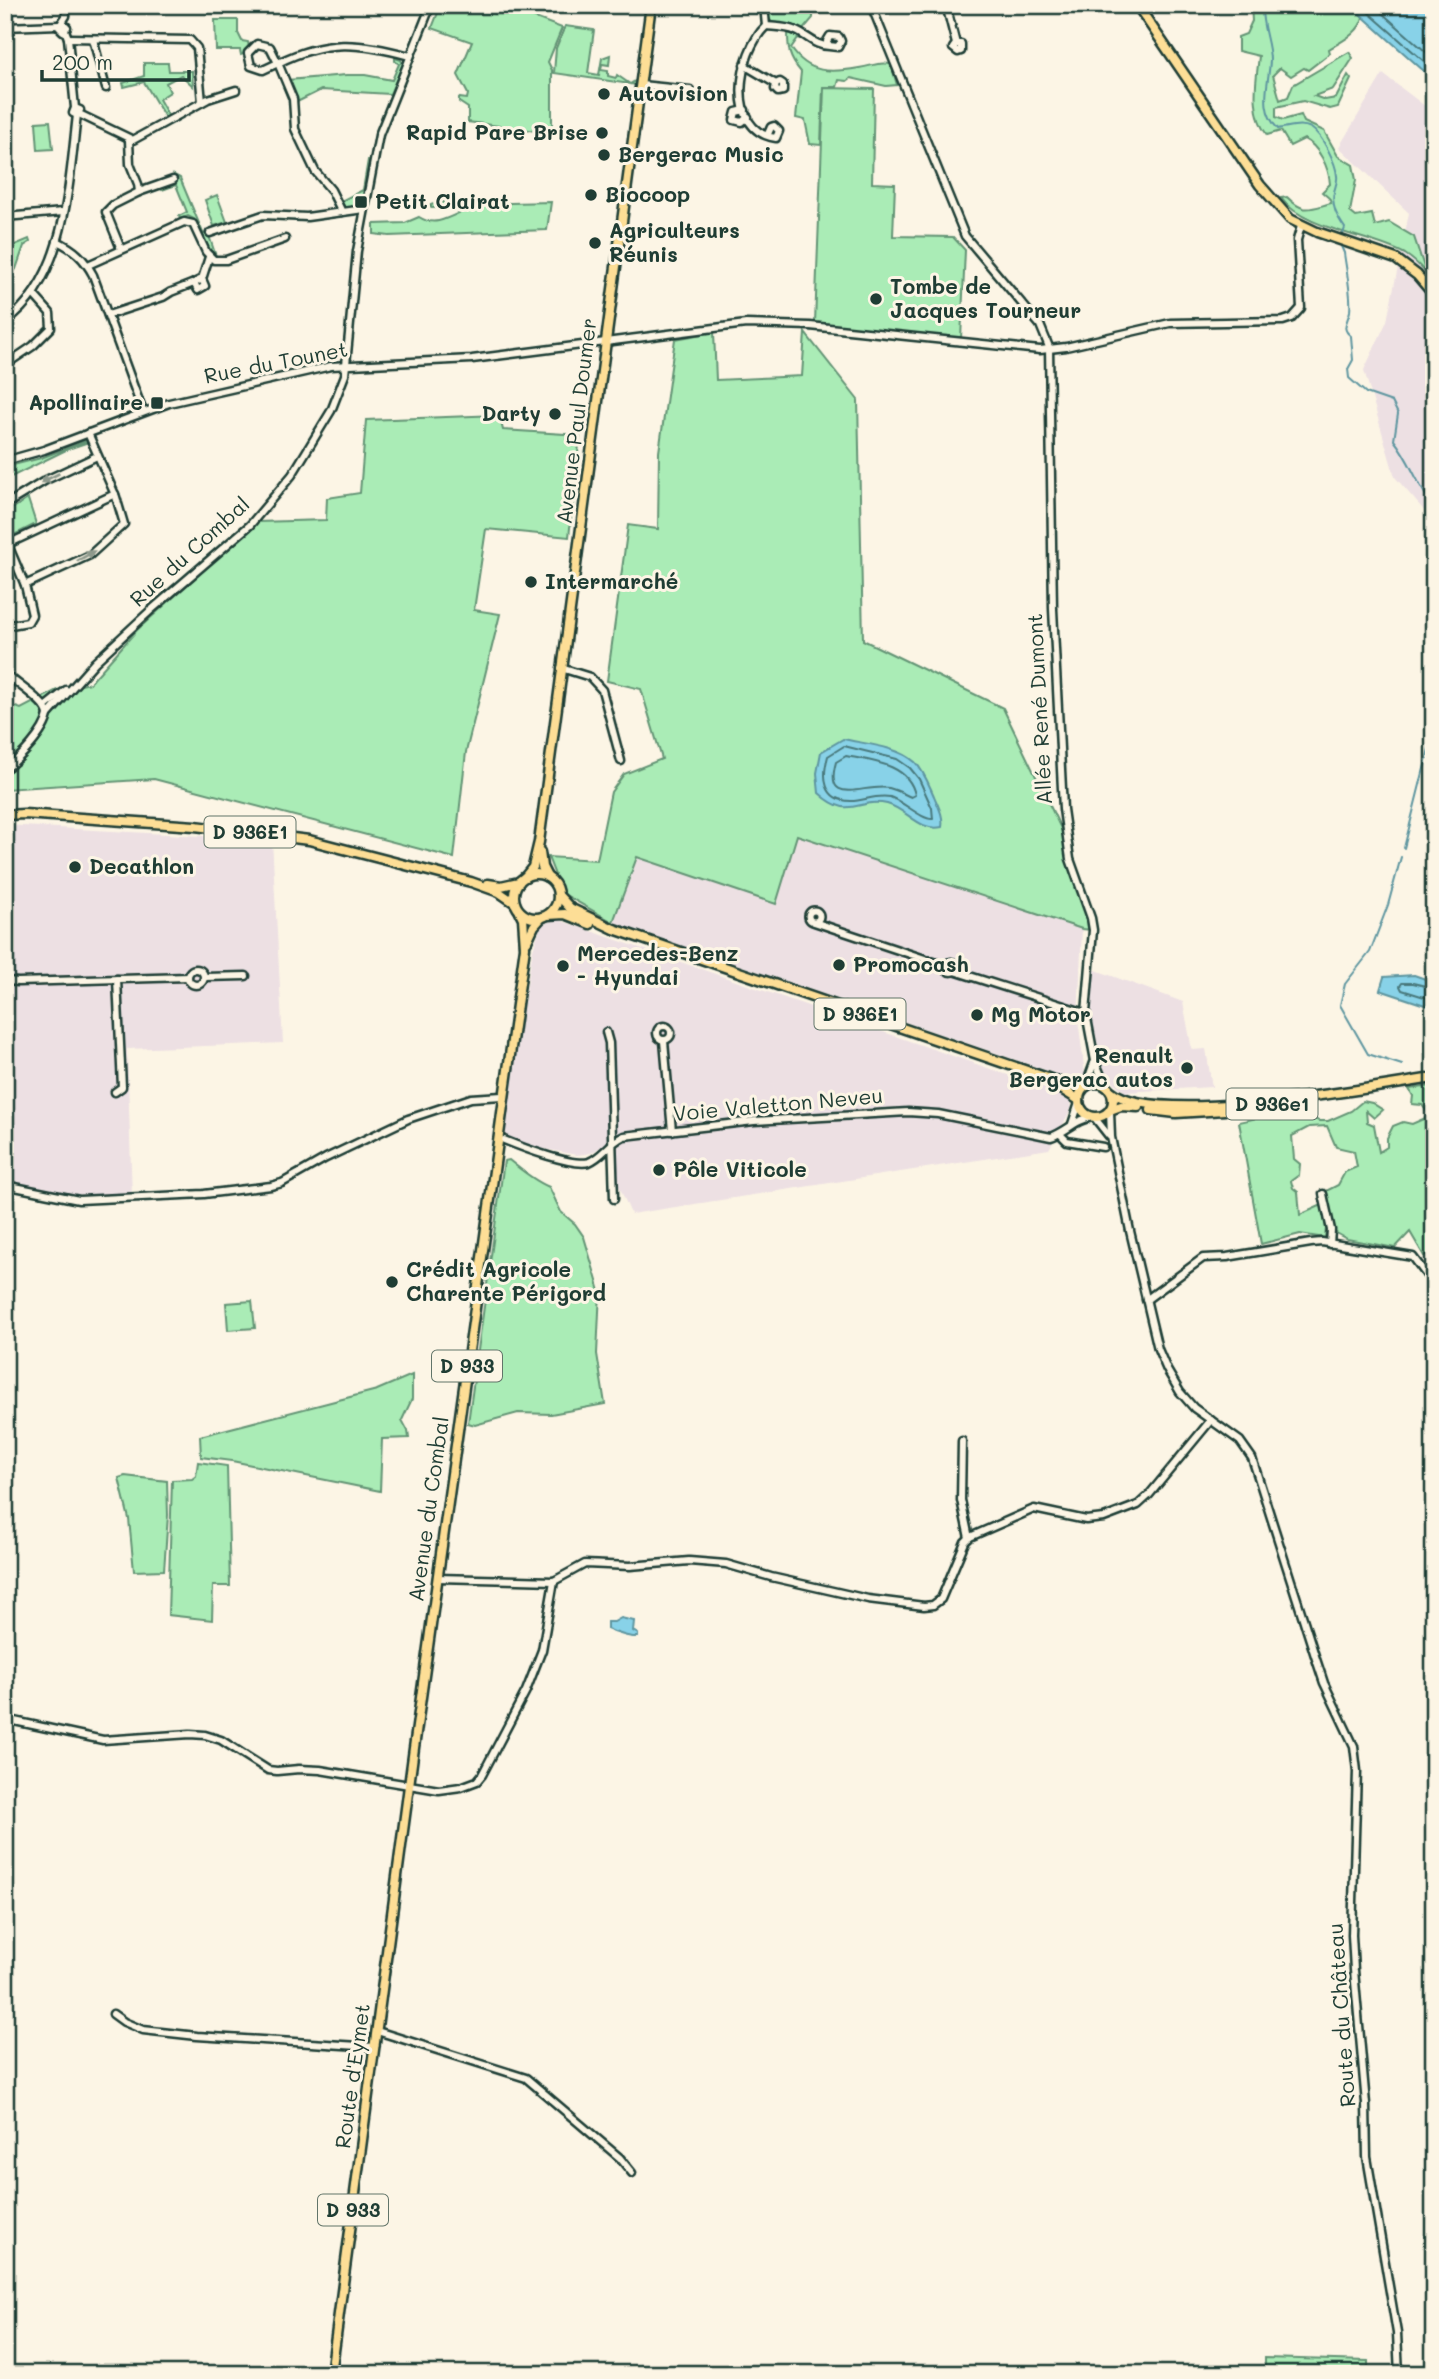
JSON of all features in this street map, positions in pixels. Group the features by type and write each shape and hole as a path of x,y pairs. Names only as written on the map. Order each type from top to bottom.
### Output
{"main road":[{"name":"Avenue Paul Doumer","path":"539,842 651,5"},
{"path":"1137,5 1260,185 1284,213 1301,226 1396,259 1417,275 1432,292"},
{"name":"D 936E1","path":"5,809 24,814"},
{"name":"D 936E1","path":"5,815 24,814 275,834 309,840 471,882 499,892 515,903"},
{"path":"539,842 542,867 558,895 555,906 545,916 531,918 520,912 514,896 522,879 533,867 539,842"},
{"path":"522,879 536,874 547,877"},
{"name":"D 936E1","path":"471,882 501,886 522,879"},
{"name":"D 936E1","path":"558,895 569,908 614,929 1065,1084 1086,1086"},
{"name":"D 933","path":"520,912 523,918 525,947"},
{"name":"D 936E1","path":"545,916 565,914 634,941 902,1033"},
{"name":"D 933","path":"525,947 534,926 545,916"},
{"name":"Avenue du Combal","path":"409,1784 502,1096 525,947"},
{"name":"D 936e1","path":"902,1033 1042,1080 1064,1089 1079,1102"},
{"name":"D 936e1","path":"1108,1088 1121,1098 1152,1105 1205,1107 1434,1080"},
{"name":"D 936e1","path":"1110,1110 1130,1105 1176,1113 1206,1113 1434,1080"},
{"path":"1096,1082 1108,1088 1114,1101 1110,1110 1102,1116 1093,1117 1084,1112 1079,1102 1080,1093 1086,1086 1096,1082"},
{"name":"Route d'Eymet","path":"331,2374 409,1784"}],"street":[{"path":"5,322 33,294 50,264 63,212 77,112 68,38 63,26 66,5"},
{"name":"Rue du Combal","path":"46,706 78,680 150,611 222,551 269,504 307,454 331,411 345,376 353,276 379,135 431,5"},
{"path":"764,5 766,26 750,49 744,65 742,97 747,113 761,133 768,134"},
{"path":"871,5 965,236 1040,324 1049,349"},
{"path":"946,5 956,44"},
{"path":"5,27 63,26"},
{"path":"766,26 791,29 818,45 829,46"},
{"path":"68,38 190,40 197,48 202,102"},
{"path":"93,39 106,88"},
{"path":"342,212 331,190 315,171 295,129 293,99 278,63 273,51 266,44 257,44 248,52 248,62 254,69 263,70 278,63 304,50 348,45 367,46 410,56"},
{"path":"744,65 776,84"},
{"path":"641,85 690,90"},
{"path":"77,112 129,140 138,139 202,102 236,90"},
{"path":"129,140 129,157 139,192"},
{"path":"121,249 106,212 113,205 139,192 173,180"},
{"path":"210,233 263,215 307,217 364,209"},
{"path":"5,217 63,212"},
{"path":"88,265 189,222 195,227 209,257 215,260 226,260 285,239"},
{"name":"Rue du Tounet","path":"5,461 44,450 169,403 289,374 346,365 472,359 746,324 777,323 1020,349 1049,349 1170,323 1283,321 1292,318 1301,308 1297,234 1301,226"},
{"path":"57,241 72,248 88,265 143,412"},
{"path":"108,315 163,297 202,279 209,257"},
{"path":"5,365 33,346 51,328 50,313 33,294"},
{"name":"Allée René Dumont","path":"1049,349 1052,609 1063,808 1070,859 1093,930 1086,1013 1095,1061 1108,1088"},
{"path":"25,585 90,555 122,527 124,521 115,494 88,433"},
{"path":"5,505 46,480 97,456"},
{"path":"5,626 28,622 32,610 25,585 6,541 115,494"},
{"path":"561,668 590,677 603,690 621,761"},
{"path":"5,673 46,706 48,715"},
{"name":"Rue du Combal","path":"5,769 14,764 29,746 45,725 48,715 78,680"},
{"path":"814,922 946,966 951,962 955,964 954,971 1086,1013"},
{"path":"5,935 8,942 5,947"},
{"path":"197,968 202,970 205,977 198,985 191,984 188,977 191,971 197,968"},
{"path":"205,977 246,976"},
{"path":"5,978 18,982 188,977"},
{"path":"115,1092 122,1087 117,979"},
{"path":"606,1032 609,1043 614,1199"},
{"path":"664,1041 672,1131"},
{"path":"1086,1086 1095,1061"},
{"path":"5,1185 79,1200 204,1194 271,1186 282,1183 326,1158 408,1119 471,1098 502,1096"},
{"path":"1072,1124 1079,1102"},
{"name":"Route du Château","path":"1110,1110 1111,1137 1158,1349 1180,1392 1194,1408 1240,1441 1252,1458 1324,1683 1354,1746 1357,1771 1352,1935 1366,2104 1367,2157 1397,2333 1399,2374"},
{"name":"Voie Valetton Neveu","path":"507,1141 579,1163 587,1163 596,1158 612,1141 624,1136 754,1121 923,1112 1039,1136 1051,1137 1060,1134 1067,1141 1103,1147"},
{"path":"1060,1134 1072,1124 1093,1117 1111,1137"},
{"path":"1323,1194 1331,1230 1330,1244"},
{"path":"1146,1300 1203,1258 1227,1257 1311,1243 1413,1257 1434,1285"},
{"path":"968,1538 1034,1508 1086,1520 1104,1518 1138,1505 1211,1420"},
{"path":"437,1578 554,1581 585,1564 629,1566 689,1561 726,1564 868,1599 933,1605 941,1599 968,1538 961,1500 962,1441"},
{"path":"5,1719 103,1740 198,1734 221,1740 268,1770 308,1769 450,1790 477,1781 482,1775 526,1691 542,1650 554,1581"},
{"path":"113,2014 143,2030 375,2047"},
{"path":"377,2031 526,2078 620,2158 632,2173"}],"shaded area":[{"path":"1383,74 1434,113 1434,522 1395,477 1364,370 1387,321 1409,213 1339,147"},
{"path":"5,825 272,840 283,1043 127,1049 132,1197 70,1194 5,1181 5,1077 9,1065 5,1034"},
{"path":"797,834 1082,929 1078,1019 1085,1074 1077,1081 613,922 637,857 776,904"},
{"path":"556,919 1069,1096 1072,1108 1049,1149 631,1214 602,1146 591,1153 577,1155 501,1141 533,949 541,925"},
{"path":"1093,969 1183,1002 1192,1050 1206,1049 1212,1087 1125,1092 1105,1075 1088,993"}],"green space":[{"path":"441,5 471,5 496,14 501,5 562,28 548,62 552,70 552,133 468,122 468,108 459,102 459,98 467,99 468,94 458,75 472,42 432,28"},
{"path":"771,5 813,5 813,18 802,31 773,24 767,15"},
{"path":"1251,5 1352,5 1363,17 1354,32 1329,49 1330,53 1308,70 1304,68 1291,76 1280,68 1273,75 1280,100 1288,97 1293,85 1349,52 1353,58 1333,89 1314,96 1325,100 1336,98 1348,75 1351,79 1338,107 1330,109 1303,101 1276,107 1276,117 1283,120 1301,115 1304,122 1324,131 1338,156 1353,165 1356,180 1350,212 1356,217 1372,214 1375,226 1389,222 1414,237 1426,273 1405,254 1305,217 1291,209 1281,198 1287,197 1307,209 1331,203 1322,192 1330,184 1322,158 1309,142 1304,139 1290,146 1281,131 1267,135 1258,117 1256,97 1259,56 1238,51 1238,37 1246,34 1252,21"},
{"path":"215,20 238,20 238,33 242,41 248,42 249,47 244,54 241,55 240,50 216,50"},
{"path":"565,26 594,30 588,73 599,75 602,58 610,55 609,65 602,64 601,70 608,71 608,76 616,78 617,75 630,84 554,73 556,48"},
{"path":"788,33 802,37 798,38 791,48 798,57 813,67 839,71 891,64 897,85 886,86 851,78 847,81 839,80 837,87 823,87 821,145 810,144 805,120 796,118 801,72 790,54"},
{"path":"395,58 403,64 390,94 321,90 297,102 288,80 365,75 392,80 399,64"},
{"path":"144,63 168,63 169,71 192,71 193,86 181,75 166,83 170,92 159,99 169,117 166,119 144,82 124,87 123,83 144,76"},
{"path":"824,88 874,89 872,183 895,184 893,236 953,237 965,250 961,339 815,323"},
{"path":"50,121 53,149 38,150 36,122"},
{"path":"368,160 362,205 345,208 341,201 363,190"},
{"path":"174,175 180,178 203,233 209,236 217,259 209,253 193,223 194,219 188,216 180,219 179,216 187,212 176,185 162,190 161,188 176,181"},
{"path":"217,195 227,222 214,226 205,200"},
{"path":"445,202 551,202 547,230 389,236 374,234 374,224 405,223 419,217 436,221 463,211 457,207 432,208 430,205"},
{"path":"29,239 30,242 24,246 16,269 5,283 5,244 15,245"},
{"path":"714,332 716,380 802,376 805,333 858,400 863,640 1003,708 1065,837 1093,930 1082,929 797,835 776,904 637,857 613,922 562,893 548,857 597,860 611,792 624,774 662,759 641,689 607,681 628,525 658,529 659,452 675,339"},
{"path":"499,415 503,430 580,435 569,537 486,529 474,610 500,614 466,752 454,858 154,779 5,789 5,703 21,709 57,690 90,683 137,630 257,522 326,520 327,498 360,493 366,420"},
{"path":"88,440 89,442 68,449 5,480 5,467 41,458"},
{"path":"28,499 36,524 14,535 5,513"},
{"path":"1432,1086 1434,1251 1424,1256 1410,1232 1395,1248 1347,1239 1334,1232 1326,1191 1338,1185 1345,1172 1357,1167 1354,1151 1336,1147 1327,1126 1309,1127 1292,1136 1294,1159 1300,1164 1299,1175 1291,1181 1298,1192 1300,1215 1322,1205 1325,1238 1300,1234 1261,1244 1239,1122 1293,1110 1319,1121 1328,1121 1351,1111 1363,1101 1383,1110 1374,1118 1366,1111 1367,1122 1374,1125 1379,1152 1387,1147 1387,1138 1393,1126 1403,1122 1412,1124 1430,1116 1422,1105 1412,1104 1413,1096 1409,1089"},
{"path":"509,1160 549,1187 561,1212 575,1224 584,1237 600,1291 597,1354 605,1404 551,1414 518,1413 475,1425 468,1423 504,1161"},
{"path":"252,1301 255,1328 228,1330 226,1303"},
{"path":"412,1375 412,1399 402,1420 409,1438 382,1439 380,1491 201,1457 200,1436 377,1390"},
{"path":"198,1462 227,1466 230,1586 213,1586 212,1620 168,1615 172,1480 192,1479 196,1476"},
{"path":"125,1476 167,1481 168,1515 164,1570 134,1571 129,1519 119,1478"},
{"path":"1265,2358 1368,2361 1368,2374 1265,2374"}],"water":[{"path":"1350,5 1434,5 1434,80"},
{"path":"843,739 890,749 915,762 926,778 939,807 942,827 927,826 887,804 839,806 819,793 817,773 821,752"},
{"path":"1414,975 1434,982 1434,1008 1380,990 1384,977"},
{"path":"621,1618 634,1621 633,1631 638,1637 607,1629 607,1622"}],"waterway":[{"path":"1262,5 1270,60 1266,96 1268,113 1278,129 1294,126 1311,128 1324,143 1336,171 1333,202 1345,228 1343,234"},
{"path":"1340,244 1344,253 1350,298 1350,311 1345,327 1351,336 1353,360 1348,369 1349,378 1366,393 1392,402 1398,414 1394,440 1434,507"},
{"path":"1404,848 1434,729"},
{"path":"1401,857 1388,905 1370,952 1345,984 1340,1005 1368,1054 1402,1065"},
{"path":"1431,1098 1434,1102"}],"place":[{"name":"Autovision","path":"604,94"},
{"name":"Rapid Pare Brise","path":"602,133"},
{"name":"Bergerac Music","path":"604,155"},
{"name":"Biocoop","path":"591,195"},
{"name":"Petit Clairat","path":"361,202"},
{"name":"Agriculteurs Réunis","path":"595,243"},
{"name":"Tombe de Jacques Tourneur","path":"876,299"},
{"name":"Apollinaire","path":"157,403"},
{"name":"Darty","path":"555,414"},
{"name":"Intermarché","path":"531,582"},
{"name":"Decathlon","path":"75,867"},
{"name":"Promocash","path":"839,965"},
{"name":"Mercedes-Benz - Hyundai","path":"563,966"},
{"name":"Mg Motor","path":"977,1015"},
{"name":"Renault Bergerac autos","path":"1187,1068"},
{"name":"Pôle Viticole","path":"659,1170"},
{"name":"Crédit Agricole Charente Périgord","path":"392,1282"}]}
